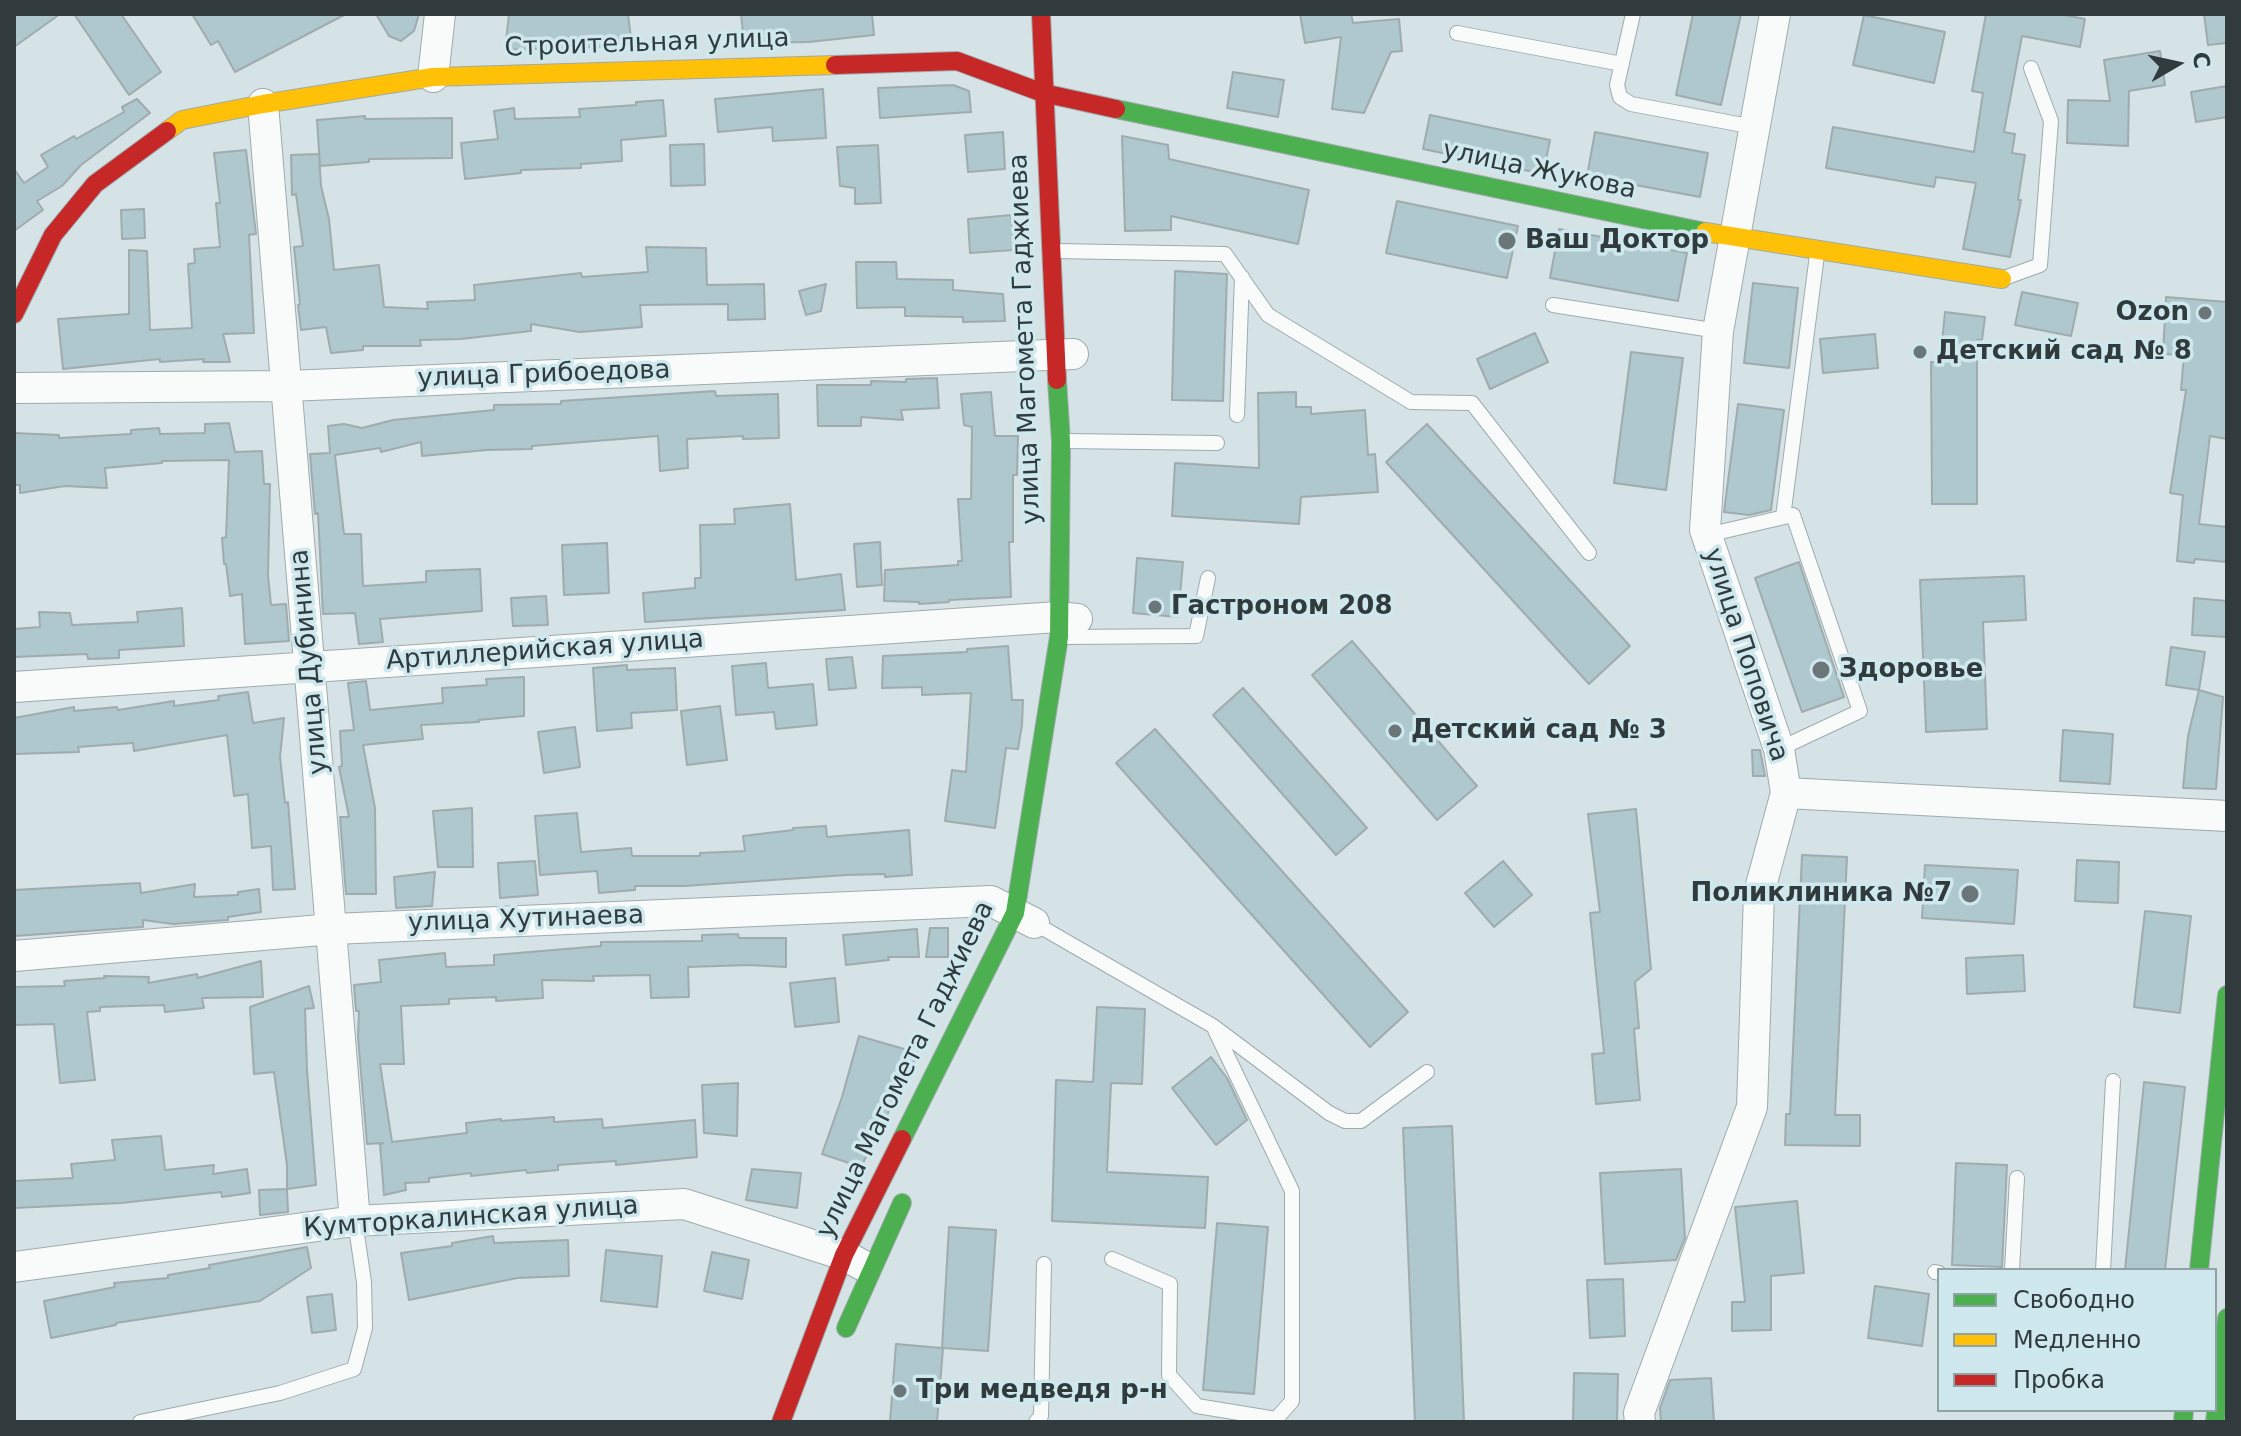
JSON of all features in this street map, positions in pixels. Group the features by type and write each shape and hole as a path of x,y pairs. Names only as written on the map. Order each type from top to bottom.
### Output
{"main road":[{"name":"улица Магомета Гаджиева","path":"1041,14 1050,251 1065,354"},
{"name":"Строительная улица","path":"14,314 53,235 95,184 182,120 433,77 957,61 1067,100"},
{"name":"улица Жукова","path":"1067,100 1733,238 2002,279"},
{"name":"улица Магомета Гаджиева","path":"781,1422 857,1262 1028,920 1056,668 1069,632 1065,354 1070,243"},
{"path":"2199,1268 2227,995"},
{"name":"улица Магомета Гаджиева","path":"842,1339 857,1262 911,1183"},
{"path":"2217,1404 2227,1315"}],"street":[{"path":"433,77 440,14"},
{"name":"улица Поповича","path":"1640,1422 1639,1413 1752,1107 1759,893 1786,793 1779,749 1705,530 1718,331 1775,14"},
{"name":"улица Дубинина","path":"263,104 355,1221"},
{"name":"улица Грибоедова","path":"14,388 287,386 1065,354"},
{"name":"Артиллерийская улица","path":"14,687 310,666 1069,632"},
{"path":"1786,793 2227,816"},
{"name":"улица Хутинаева","path":"14,956 333,929 991,901 1028,920"},
{"name":"Кумторкалинская улица","path":"14,1267 355,1221 684,1204 857,1262"}],"lane":[{"path":"1633,14 1617,85 1620,97 1631,104 1754,127"},
{"path":"1457,33 1622,64"},
{"path":"2002,279 2040,265 2051,121 2031,68"},
{"path":"1050,251 1070,243 1225,254 1268,315 1411,402 1472,403 1589,553"},
{"path":"1783,517 1817,251"},
{"path":"1237,415 1242,277"},
{"path":"1553,305 1718,331"},
{"path":"1068,441 1217,443"},
{"path":"1707,535 1793,515 1860,711 1779,749"},
{"path":"1069,632 1196,636 1208,578"},
{"path":"1028,920 1213,1026 1329,1113 1345,1121 1361,1121 1427,1072"},
{"path":"1112,1259 1170,1284 1169,1375 1197,1406 1275,1420 1292,1401 1292,1191 1213,1026"},
{"path":"2103,1268 2113,1081"},
{"path":"2012,1268 2017,1178"},
{"path":"140,1422 280,1393 354,1369 365,1328 364,1282 355,1221"},
{"path":"1036,1422 1041,1416 1044,1264"}],"building":[{"path":"14,14 60,14 14,47"},
{"path":"74,14 121,14 161,72 129,95"},
{"path":"192,14 346,14 235,72 218,41 211,45"},
{"path":"376,14 419,14 414,31 401,41 389,36"},
{"path":"509,14 628,14 632,46 505,50"},
{"path":"741,14 872,14 874,35 809,42 744,43"},
{"path":"1300,14 1351,14 1353,23 1399,19 1402,51 1391,52 1364,113 1332,109 1341,37 1305,43"},
{"path":"1693,14 1741,14 1721,105 1676,95"},
{"path":"1986,14 2059,14 2085,19 2080,47 2022,36 2004,132 2015,134 2012,153 2025,155 2018,200 2021,200 2010,257 1963,249 1976,183 1936,177 1934,187 1826,168 1833,127 1974,152 1983,93 1972,91"},
{"path":"2204,14 2227,14 2227,43 2208,45"},
{"path":"1864,15 1945,32 1934,83 1853,65"},
{"path":"2160,51 2165,85 2129,91 2128,146 2067,143 2068,100 2110,101 2104,60"},
{"path":"1233,72 1284,80 1278,117 1227,108"},
{"path":"953,85 969,91 971,112 880,118 878,88"},
{"path":"2227,86 2227,117 2196,122 2191,92"},
{"path":"823,89 826,138 773,141 772,127 718,132 715,99"},
{"path":"137,99 150,113 81,165 62,186 37,201 43,210 14,231 14,169 24,183 48,167 41,155 124,112 122,107"},
{"path":"663,100 666,136 621,140 622,161 581,164 581,168 521,170 521,173 465,179 461,143 498,139 494,111 514,108 515,119 580,117 579,109"},
{"path":"1430,115 1550,140 1543,174 1423,149"},
{"path":"365,116 365,119 452,118 452,158 369,159 369,162 320,166 317,120"},
{"path":"1003,132 1005,169 968,172 965,135"},
{"path":"1595,132 1708,153 1700,197 1587,176"},
{"path":"1122,136 1168,145 1169,159 1309,190 1298,244 1171,216 1171,230 1125,231"},
{"path":"704,144 705,185 671,186 670,145"},
{"path":"878,145 881,203 855,204 855,188 840,186 837,147"},
{"path":"246,150 256,234 249,235 254,333 223,334 230,362 203,362 204,359 160,362 160,359 63,369 58,319 129,314 129,250 147,251 150,330 192,328 188,264 195,263 194,249 220,247 216,203 220,203 214,153"},
{"path":"319,154 334,270 379,265 384,307 428,309 427,302 475,300 474,285 581,273 582,277 648,272 646,247 706,248 707,285 764,284 765,319 728,320 728,304 640,305 642,327 580,332 531,324 531,331 420,340 421,346 363,346 363,350 331,353 326,327 301,330 294,247 303,246 296,194 292,195 291,155"},
{"path":"1397,201 1518,226 1507,278 1386,253"},
{"path":"144,209 145,238 122,239 121,210"},
{"path":"1011,215 1014,250 970,253 968,219"},
{"path":"1559,229 1687,253 1678,301 1550,278"},
{"path":"856,262 896,262 897,279 953,280 953,290 1003,294 1005,321 963,322 963,317 905,316 905,307 857,308"},
{"path":"1175,271 1227,274 1223,401 1172,400"},
{"path":"1753,283 1798,288 1789,368 1744,363"},
{"path":"826,284 821,311 806,315 799,291"},
{"path":"2022,292 2078,303 2071,336 2015,325"},
{"path":"2166,297 2227,302 2227,439 2210,436 2199,524 2227,527 2227,562 2177,561 2183,495 2170,493 2186,390 2181,390 2184,355 2163,354"},
{"path":"1945,312 1985,317 1982,340 1977,340 1977,504 1932,504 1931,362 1940,362"},
{"path":"1535,333 1548,362 1490,389 1477,359"},
{"path":"1875,334 1878,368 1823,373 1820,339"},
{"path":"1631,352 1683,358 1666,490 1614,483"},
{"path":"937,378 939,408 901,410 903,420 861,417 861,426 818,426 817,385 871,385 871,381 906,382 906,379"},
{"path":"715,391 716,396 778,394 779,438 687,439 688,468 660,471 658,436 422,456 421,442 381,452 380,448 335,455 344,534 361,534 363,586 426,582 426,571 480,569 482,611 380,619 383,642 359,644 355,613 323,614 318,513 315,514 310,454 330,453 328,426 344,424 362,428 393,420 494,410 494,405 561,404 561,401"},
{"path":"991,392 995,436 1018,436 1017,475 1013,475 1013,542 1009,542 1011,597 919,604 884,601 885,570 958,565 958,561 962,561 958,499 971,499 972,427 964,425 961,394"},
{"path":"1296,392 1296,407 1311,407 1311,414 1365,410 1368,455 1375,454 1378,492 1301,497 1299,524 1172,516 1175,463 1259,468 1258,393"},
{"path":"1738,404 1784,410 1771,510 1749,515 1724,512"},
{"path":"229,423 235,452 262,451 264,484 270,484 268,575 271,605 286,604 289,641 245,644 242,594 230,596 224,564 222,538 226,537 229,460 162,461 105,468 107,488 65,486 20,493 20,485 14,485 14,433 59,435 59,438 131,434 131,430 159,428 160,434 205,433 205,424"},
{"path":"1427,424 1630,646 1589,684 1386,462"},
{"path":"790,504 796,580 841,574 845,610 645,622 643,593 695,588 695,578 701,578 700,525 735,524 734,509"},
{"path":"880,542 882,585 857,587 854,544"},
{"path":"607,543 609,593 564,595 562,545"},
{"path":"1137,558 1183,562 1178,617 1133,613"},
{"path":"1799,562 1844,697 1802,712 1755,578"},
{"path":"2024,576 2026,620 1983,622 1987,729 1926,732 1920,580"},
{"path":"546,596 548,625 513,626 511,598"},
{"path":"2194,598 2227,601 2227,637 2192,635"},
{"path":"182,608 184,646 119,650 119,658 88,659 87,654 14,657 14,629 40,627 39,612 70,613 72,625 138,622 137,612"},
{"name":"Детский сад № 3","path":"1352,641 1477,786 1437,820 1312,675"},
{"path":"1008,646 1012,700 1023,700 1022,725 1018,749 1006,748 995,828 945,821 952,770 966,772 971,693 922,695 922,687 882,688 883,656 967,652 967,649"},
{"path":"2171,647 2205,652 2199,690 2166,685"},
{"path":"852,657 856,688 829,690 826,659"},
{"path":"766,663 768,688 813,684 817,725 776,729 774,712 736,715 732,666"},
{"path":"627,665 627,670 675,668 677,710 631,713 632,728 597,731 593,668"},
{"path":"524,677 524,716 421,725 423,739 363,745 375,808 376,894 346,894 340,817 349,817 339,767 342,766 340,731 354,730 348,683 366,681 370,710 443,703 442,688 487,685 486,679"},
{"path":"1243,688 1367,828 1336,855 1213,715"},
{"path":"2199,690 2223,697 2216,789 2183,788 2188,736"},
{"path":"248,692 253,723 284,718 280,757 285,803 288,802 295,889 273,890 271,846 252,848 248,794 234,796 227,735 134,751 133,743 78,747 79,752 14,754 14,718 74,707 74,711 117,707 118,710 174,701 174,706 219,700 218,696"},
{"path":"720,706 727,760 687,765 681,711"},
{"path":"575,727 580,767 544,773 538,732"},
{"path":"1155,729 1408,1012 1370,1047 1116,763"},
{"path":"2063,730 2113,734 2110,784 2060,781"},
{"path":"1752,750 1760,750 1765,776 1753,776"},
{"path":"472,808 473,867 438,867 433,811"},
{"path":"1636,809 1651,969 1635,982 1639,1028 1634,1029 1640,1100 1596,1104 1592,1054 1604,1053 1590,913 1600,912 1588,814"},
{"path":"577,813 581,852 631,848 632,856 700,856 700,853 745,851 743,836 793,828 826,826 827,837 909,830 912,875 846,875 684,886 635,886 635,890 599,893 597,871 540,875 535,816"},
{"path":"1802,855 1847,857 1835,1115 1860,1115 1860,1146 1785,1145 1786,1114 1790,1114"},
{"path":"2077,860 2119,862 2118,903 2075,901"},
{"path":"535,861 538,895 500,898 498,863"},
{"path":"1503,861 1532,895 1494,927 1465,893"},
{"name":"Поликлиника №7","path":"1925,865 2018,870 2014,924 1922,918"},
{"path":"435,872 432,906 396,908 394,877"},
{"path":"140,883 141,893 195,884 194,897 238,895 238,892 259,889 261,912 228,917 228,920 173,924 143,920 143,927 14,936 14,890"},
{"path":"2145,911 2191,916 2180,1013 2134,1007"},
{"path":"930,928 948,928 948,957 926,957"},
{"path":"917,929 919,957 888,957 889,960 846,965 843,935"},
{"path":"738,934 739,938 786,938 786,967 688,967 689,997 651,998 650,975 593,976 594,981 542,980 543,998 496,1001 496,997 449,999 449,1004 401,1006 404,1064 380,1064 392,1142 467,1133 466,1123 501,1119 554,1117 554,1122 602,1119 603,1128 695,1120 697,1157 616,1165 616,1161 558,1165 558,1170 429,1178 429,1182 405,1183 406,1190 384,1195 380,1144 383,1143 367,1144 358,1037 359,1011 356,1011 354,985 381,982 379,960 445,953 446,967 494,965 494,955 601,946 601,942 702,941 702,935"},
{"path":"2023,955 2025,991 1967,994 1966,958"},
{"path":"261,961 263,997 202,998 204,1008 165,1012 164,1005 100,1007 100,1011 87,1012 95,1080 60,1083 54,1024 14,1025 14,987 65,986 64,981 104,976 149,977 148,983 197,974 198,978"},
{"path":"835,978 839,1022 795,1027 790,983"},
{"path":"309,986 314,1008 305,1009 307,1070 316,1185 287,1189 287,1165 274,1072 254,1074 250,1007"},
{"path":"1097,1007 1145,1009 1142,1084 1111,1083 1107,1172 1208,1177 1205,1228 1052,1221 1056,1080 1093,1082"},
{"path":"859,1036 918,1053 861,1167 822,1154"},
{"path":"1211,1057 1227,1078 1247,1120 1216,1145 1172,1088"},
{"path":"2144,1082 2185,1087 2165,1268 2125,1268"},
{"path":"738,1083 737,1136 704,1133 702,1085"},
{"path":"1452,1126 1464,1422 1415,1422 1403,1128"},
{"path":"161,1136 165,1170 214,1165 213,1174 247,1169 250,1193 222,1197 221,1192 121,1203 14,1208 14,1181 73,1178 71,1164 115,1160 112,1140"},
{"path":"1956,1163 2007,1165 2002,1267 1952,1265"},
{"path":"752,1169 801,1173 797,1208 746,1200"},
{"path":"1681,1169 1685,1238 1676,1260 1605,1264 1600,1173"},
{"path":"287,1189 288,1212 260,1215 259,1190"},
{"path":"1797,1201 1804,1273 1771,1276 1771,1330 1732,1331 1732,1302 1745,1302 1735,1207"},
{"path":"1217,1223 1268,1227 1254,1394 1203,1390"},
{"path":"949,1227 996,1230 988,1351 943,1348 937,1422 890,1422 896,1344 942,1348"},
{"path":"493,1236 494,1243 568,1240 569,1276 517,1278 409,1300 401,1253"},
{"path":"307,1247 311,1268 260,1301 116,1323 51,1338 44,1301 115,1287 114,1283 168,1278 168,1275 210,1268 209,1265"},
{"path":"606,1250 662,1256 657,1307 601,1301"},
{"path":"712,1252 749,1260 742,1299 704,1291"},
{"path":"1623,1279 1625,1336 1590,1338 1587,1280"},
{"path":"1875,1286 1929,1294 1922,1346 1868,1338"},
{"path":"332,1294 336,1330 312,1333 307,1297"},
{"path":"1574,1373 1618,1374 1617,1422 1573,1422"},
{"path":"1711,1378 1714,1422 1661,1422 1660,1408 1670,1380"}],"traffic: fast":[{"path":"1116,109 1705,232"},
{"path":"902,1139 1015,913 1059,637 1061,442 1057,380"},
{"path":"2199,1268 2227,995"},
{"path":"846,1328 902,1203"},
{"path":"2217,1405 2227,1318"},
{"path":"2183,1422 2184,1412"},
{"path":"2215,1422 2216,1412"}],"traffic: slow":[{"path":"167,131 182,120 433,77 835,65"},
{"path":"1705,232 2002,279"}],"traffic: jam":[{"path":"1041,14 1057,380"},
{"path":"835,65 957,61 1043,93 1116,109"},
{"path":"14,314 53,235 95,184 167,131"},
{"path":"781,1422 844,1255 902,1139"}],"place":[{"name":"Ваш Доктор","path":"1507,241"},
{"name":"Ozon","path":"2205,313"},
{"name":"Детский сад № 8","path":"1920,352"},
{"name":"Гастроном 208","path":"1155,607"},
{"name":"Здоровье","path":"1821,670"},
{"name":"Детский сад № 3","path":"1395,731"},
{"name":"Поликлиника №7","path":"1970,894"},
{"name":"Три медведя р-н","path":"900,1391"}]}
